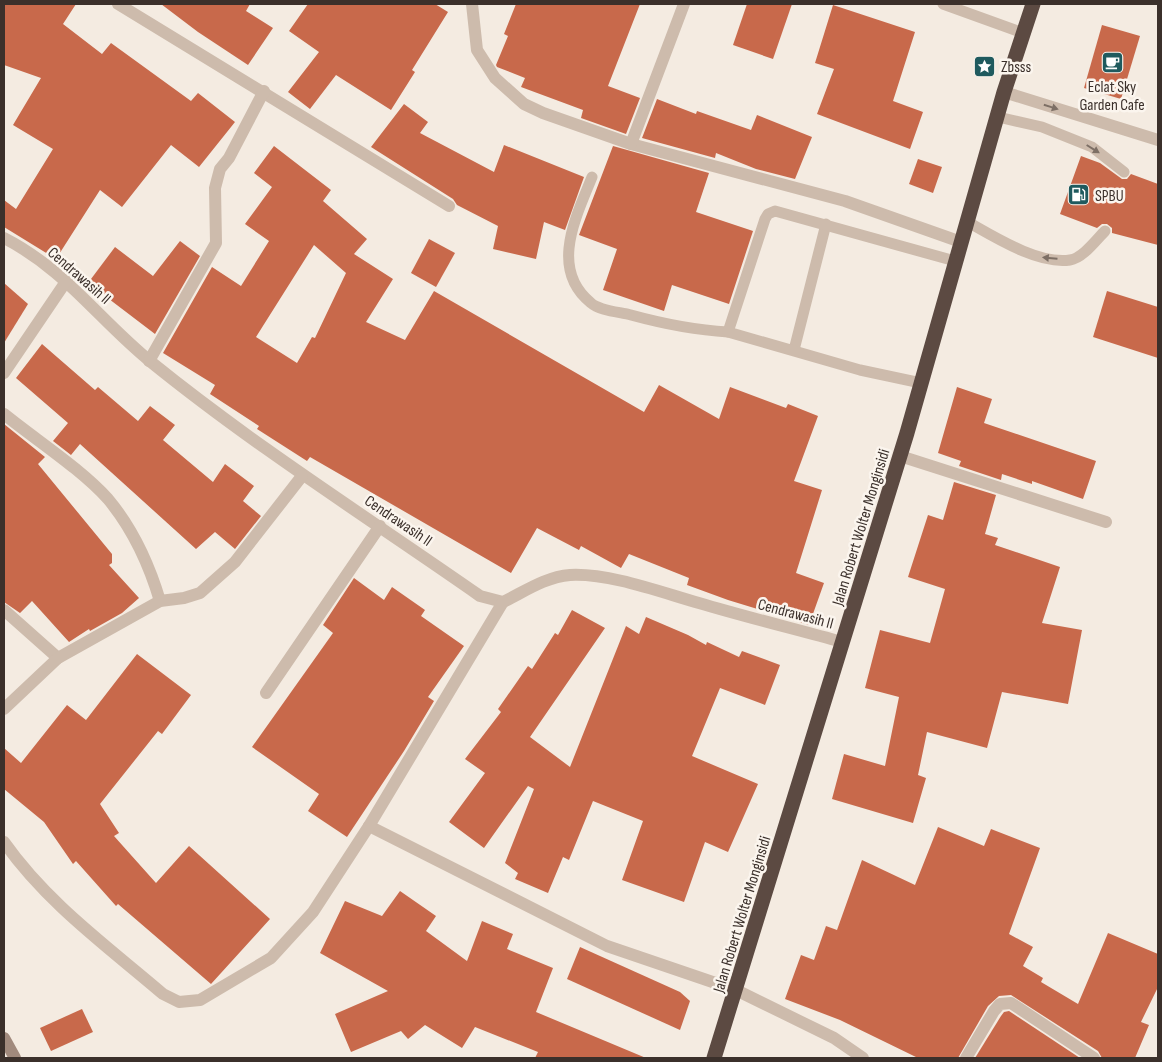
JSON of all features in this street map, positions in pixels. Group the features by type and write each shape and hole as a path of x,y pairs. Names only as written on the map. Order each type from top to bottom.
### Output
{"highway":[{"name":"Jalan Robert Wolter Monginsidi","path":"714,1058 900,456 966,221 1004,92 1033,4"}],"street":[{"path":"118,4 264,91 450,206"},
{"path":"472,4 477,50 484,64 507,92 524,104 542,113 631,144 845,201 960,242"},
{"path":"631,144 684,4"},
{"path":"149,361 216,243 215,188 220,169 229,158 264,91"},
{"path":"1004,92 1158,140"},
{"name":"Cendrawasih II","path":"4,238 67,280 149,361 302,476 380,526 480,596 503,602 533,586 550,580 568,575 587,576 646,586 699,603 842,642"},
{"path":"4,373 67,280"},
{"path":"4,414 108,499 129,529 150,566 160,601"},
{"path":"900,456 1106,522"},
{"path":"4,709 58,658 160,601 184,598 200,593 213,583 235,562 302,476"},
{"path":"266,693 380,526"},
{"path":"4,842 23,870 79,925 163,994 178,1002 200,1000 270,958 312,912 369,826 503,602"},
{"path":"4,610 58,658"},
{"path":"369,826 607,946 736,990 834,1038 863,1058"},
{"path":"966,1058 994,1011 1000,1004 1011,1003 1094,1058"},
{"path":"4,1038 14,1058"}],"lane":[{"path":"943,4 1023,33"},
{"path":"998,117 1042,127 1092,147 1124,172"},
{"path":"592,177 570,232 568,264 574,285 592,305 677,328 728,332 860,370 921,383"},
{"path":"728,332 768,214 775,211 955,261"},
{"path":"966,221 1038,257 1070,260 1088,249 1105,231"},
{"path":"794,350 826,224"}],"building":[{"path":"4,4 76,4 63,24 102,54 111,43 191,101 198,93 235,122 199,167 171,145 122,207 100,190 56,259 4,227 4,200 16,209 53,149 13,125 41,78 4,65"},
{"path":"161,4 250,4 246,11 273,28 248,65 198,32"},
{"path":"308,4 435,4 448,12 412,70 415,72 391,110 336,75 310,109 288,92 319,52 289,31"},
{"path":"516,4 640,4 608,86 640,98 626,134 581,118 583,110 521,87 525,78 497,67 496,65 508,36 504,34"},
{"path":"747,4 792,4 773,59 733,45"},
{"path":"833,5 915,32 893,101 923,112 910,149 817,114 834,69 815,63"},
{"name":"Eclat Sky Garden Cafe","path":"1102,25 1140,36 1121,99 1084,88"},
{"path":"657,99 696,114 697,111 751,130 757,115 812,137 795,179 756,169 716,153 715,158 642,138"},
{"path":"404,104 428,122 420,133 494,172 504,145 584,177 565,230 544,222 536,259 493,249 498,226 457,205 453,199 371,147"},
{"path":"274,146 331,190 323,201 367,239 354,254 393,279 366,322 405,340 434,291 644,412 659,385 719,419 730,387 786,408 788,404 818,416 794,481 822,490 796,573 824,583 809,625 687,585 689,578 629,554 621,568 581,546 579,550 537,528 511,573 310,457 307,461 257,429 259,426 210,394 215,385 163,353 212,267 241,286 269,241 245,224 272,187 254,173","holes":["314,245 346,273 315,338 312,337 297,363 256,337"]},
{"path":"613,146 709,173 696,212 753,231 729,304 672,285 664,311 603,290 617,249 579,235"},
{"path":"1081,156 1100,163 1122,179 1127,179 1131,174 1158,184 1158,245 1112,233 1112,228 1107,224 1102,224 1097,228 1060,214"},
{"path":"918,159 942,167 933,193 909,184"},
{"path":"429,239 455,253 436,287 411,273"},
{"path":"180,241 200,256 155,334 88,283 115,247 153,276"},
{"path":"4,283 28,304 4,343"},
{"path":"1107,291 1158,307 1158,358 1093,337"},
{"path":"42,344 95,390 98,387 138,421 150,406 175,425 163,440 213,482 225,464 254,486 243,501 261,516 235,549 215,532 196,549 80,444 71,455 53,441 68,423 16,378"},
{"path":"957,387 992,399 984,423 1096,461 1083,499 1032,481 1032,484 1002,474 1001,480 959,466 961,461 938,453"},
{"path":"4,424 45,457 38,464 112,554 112,563 109,565 139,598 122,613 90,631 89,629 69,642 32,601 20,613 4,602"},
{"path":"954,482 996,495 985,534 998,538 995,545 1060,567 1042,623 1082,630 1068,704 1002,692 987,748 927,732 918,775 926,778 913,823 832,799 844,754 885,766 899,697 865,688 880,630 930,643 945,589 908,577 928,515 943,520"},
{"path":"354,578 384,600 392,587 425,610 421,616 464,646 428,697 434,701 404,751 347,837 308,811 319,794 252,747 333,633 323,625"},
{"path":"572,610 605,628 530,737 570,767 626,626 639,634 646,617 706,645 707,642 739,657 742,651 780,665 765,705 720,688 692,756 758,784 728,852 705,842 684,902 622,880 643,821 593,801 569,860 563,857 548,893 515,879 518,873 505,863 534,789 528,786 484,848 449,822 485,773 465,759 501,712 498,709 528,666 532,669 555,633 558,635"},
{"path":"137,654 191,695 162,734 158,731 100,804 119,833 114,836 156,883 189,846 270,919 211,984 118,904 116,906 76,861 73,864 44,822 4,789 4,748 21,763 67,705 86,720"},
{"path":"938,827 984,846 991,829 1040,848 1009,934 1033,947 1023,966 1043,978 1041,982 1078,1004 1108,933 1158,954 1158,987 1141,1022 1149,1025 1135,1058 1102,1058 1098,1051 1011,995 999,996 988,1006 958,1058 918,1058 840,1020 785,999 801,955 814,960 826,926 837,930 862,860 915,885"},
{"path":"400,891 436,916 426,931 467,961 482,921 513,934 507,949 553,968 536,1012 646,1058 535,1058 538,1052 475,1027 462,1048 425,1025 408,1039 401,1031 351,1052 335,1014 388,991 320,953 345,901 382,916"},
{"path":"580,947 680,992 690,1001 680,1030 567,979"},
{"path":"82,1009 93,1032 51,1051 40,1028"},
{"path":"1009,1011 1080,1058 975,1058 1001,1016 1004,1012"}],"place":[{"name":"Eclat Sky Garden Cafe","path":"1112,62"},
{"name":"Zbsss","path":"985,66"},
{"name":"SPBU","path":"1079,195"}]}
